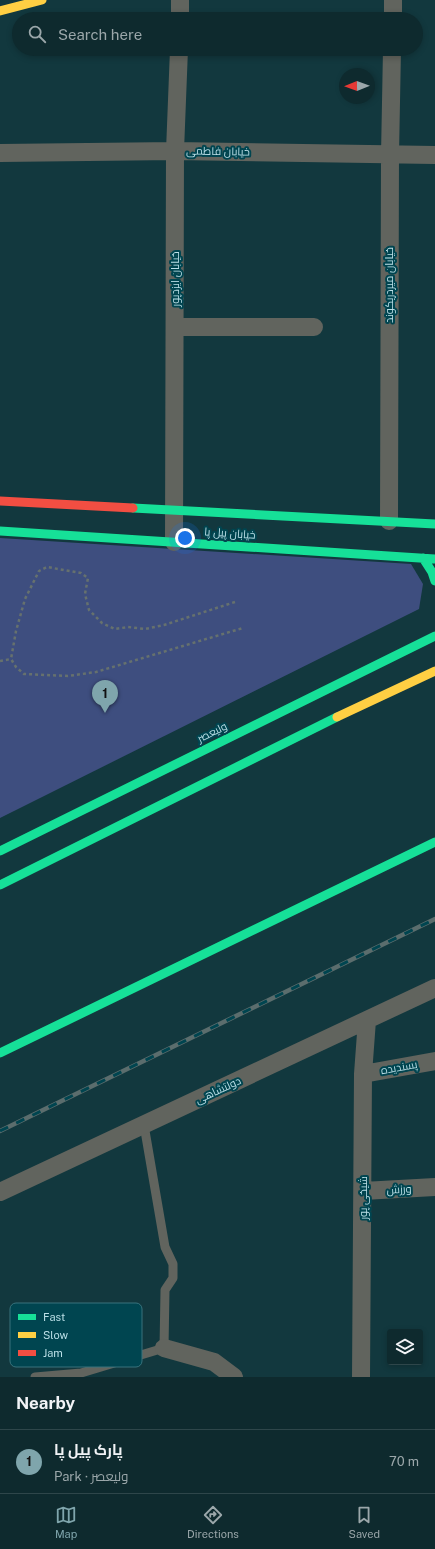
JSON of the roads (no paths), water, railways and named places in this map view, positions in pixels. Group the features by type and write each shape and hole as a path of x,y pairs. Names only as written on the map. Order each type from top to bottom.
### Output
{"street":[{"path":"0,11 42,0"},
{"path":"180,0 180,12"},
{"path":"392,12 393,0"},
{"name":"خیابان ایزدپور","path":"174,542 176,151 179,56"},
{"name":"خیابان میردریکوند","path":"389,521 390,155 392,56"},
{"name":"خیابان فاطمی","path":"0,153 176,151 435,155"},
{"path":"175,327 314,327"},
{"name":"خیابان پیل پا","path":"0,501 435,524"},
{"name":"خیابان پیل پا","path":"0,531 435,559"},
{"path":"424,558 435,581"},
{"path":"431,637 433,625"},
{"name":"ولیعصر","path":"0,851 431,637"},
{"path":"0,885 344,714 435,671"},
{"path":"0,1054 435,842"},
{"name":"دولتشاهی","path":"0,1192 435,988"},
{"name":"شیخی پور","path":"361,1377 363,1074 367,1020"},
{"name":"پسندیده","path":"363,1074 435,1061"},
{"name":"ورزش","path":"363,1191 435,1187"},
{"path":"164,1348 214,1362 234,1377"}],"lane":[{"path":"142,1355 164,1348 165,1290 173,1278 173,1264 165,1247 144,1125"},
{"path":"35,1377 81,1373 101,1367"}],"railway":[{"path":"0,1131 435,919"}],"place":[{"name":"پارک پیل پا","path":"105,713"}]}
